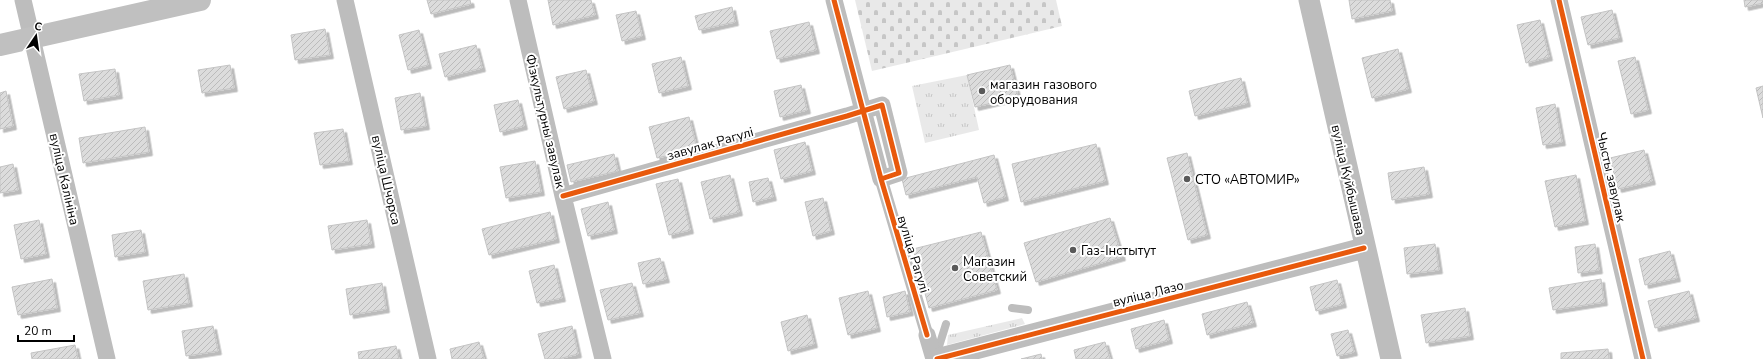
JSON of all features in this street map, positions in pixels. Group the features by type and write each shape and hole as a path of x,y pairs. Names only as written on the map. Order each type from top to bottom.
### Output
{"main road":[{"path":"0,46 200,0"}],"street":[{"name":"вуліца Калініна","path":"23,0 107,359"},
{"name":"вуліца Шчорса","path":"345,0 428,359"},
{"name":"Фізкультурны завулак","path":"518,0 563,196 603,359"},
{"name":"вуліца Рагулі","path":"834,0 881,179 935,359"},
{"name":"вуліца Куйбышава","path":"1309,0 1364,248 1391,359"},
{"name":"Чысты завулак","path":"1559,0 1643,359"},
{"name":"завулак Рагулі","path":"563,196 847,116 863,110"},
{"name":"вуліца Лазо","path":"935,359 1364,248"}],"lane":[{"path":"1012,308 1028,310"},
{"path":"935,359 946,324"}],"green space":[{"path":"855,0 1056,0 1062,26 872,71"},
{"path":"967,75 979,130 925,143 912,86"},
{"path":"1022,318 1025,324 947,345 948,335"}],"building":[{"path":"427,0 470,0 471,4 431,14"},
{"path":"548,0 591,0 595,15 553,25"},
{"path":"1349,0 1390,0 1392,11 1352,19"},
{"path":"1744,0 1763,0 1763,3 1745,7"},
{"path":"732,7 735,22 699,30 695,16"},
{"path":"1612,10 1619,38 1588,45 1581,17"},
{"path":"636,11 642,36 622,41 616,15"},
{"path":"1540,20 1549,57 1526,63 1517,25"},
{"path":"809,22 816,50 777,59 770,31"},
{"path":"325,29 330,55 295,60 291,35"},
{"path":"419,30 428,65 408,70 399,35"},
{"path":"476,45 482,68 445,77 439,54"},
{"path":"1398,49 1408,89 1372,98 1362,58"},
{"path":"681,57 688,86 659,93 652,64"},
{"path":"1635,57 1648,110 1631,114 1618,61"},
{"path":"230,65 234,88 202,93 198,70"},
{"path":"1010,65 1018,97 975,107 967,75"},
{"path":"115,69 119,95 84,101 79,74"},
{"path":"586,70 594,101 564,109 556,77"},
{"path":"1241,78 1247,103 1195,116 1189,91"},
{"path":"801,85 807,110 780,117 774,91"},
{"path":"1763,86 1763,118 1756,88"},
{"path":"6,91 13,126 0,129 0,93"},
{"path":"420,93 426,126 401,130 395,98"},
{"path":"518,100 524,126 500,132 494,105"},
{"path":"1555,104 1562,142 1543,145 1536,108"},
{"path":"689,117 697,149 657,158 649,127"},
{"path":"145,127 149,152 83,163 79,138"},
{"path":"343,129 349,161 320,165 314,133"},
{"path":"805,142 812,171 781,179 774,150"},
{"path":"1096,144 1105,181 1021,202 1012,164"},
{"path":"1644,150 1652,181 1618,189 1610,158"},
{"path":"1187,153 1207,235 1188,240 1167,158"},
{"path":"614,154 618,171 571,182 567,165"},
{"path":"994,155 1005,197 984,203 977,177 906,195 902,179"},
{"path":"535,161 541,192 506,198 500,167"},
{"path":"13,164 18,190 0,193 0,167"},
{"path":"1424,167 1429,194 1392,200 1388,173"},
{"path":"730,175 739,212 710,219 701,182"},
{"path":"1576,175 1585,221 1555,227 1545,181"},
{"path":"768,178 773,197 753,202 749,182"},
{"path":"678,179 690,230 669,235 656,184"},
{"path":"823,198 831,231 813,236 805,202"},
{"path":"608,202 614,230 588,236 581,209"},
{"path":"550,212 556,239 489,255 482,229"},
{"name":"Газ-Інстытут","path":"1110,218 1122,257 1036,282 1024,243"},
{"path":"39,220 46,254 21,259 14,225"},
{"path":"367,220 371,244 332,250 328,226"},
{"path":"141,230 145,252 115,257 112,235"},
{"name":"Магазин Советский","path":"981,232 997,290 929,308 913,249"},
{"path":"1435,244 1439,270 1407,274 1404,248"},
{"path":"1595,244 1599,270 1578,273 1575,247"},
{"path":"1670,251 1677,278 1645,285 1639,259"},
{"path":"660,258 666,279 643,284 638,263"},
{"path":"554,265 562,298 537,303 529,271"},
{"path":"184,274 189,303 148,310 143,281"},
{"path":"52,279 57,308 18,315 12,287"},
{"path":"1601,279 1604,302 1553,310 1549,288"},
{"path":"1337,280 1343,304 1316,311 1310,287"},
{"path":"382,283 386,309 350,315 346,289"},
{"path":"632,283 640,313 608,320 600,290"},
{"path":"868,291 877,328 848,335 839,298"},
{"path":"905,291 910,312 887,317 883,297"},
{"path":"1689,291 1696,318 1655,328 1648,301"},
{"path":"1247,302 1253,323 1207,335 1202,314"},
{"path":"1465,308 1470,336 1426,343 1421,315"},
{"path":"807,315 814,344 788,351 781,322"},
{"path":"1164,320 1169,340 1136,349 1131,329"},
{"path":"213,326 218,351 186,356 182,331"},
{"path":"572,326 578,354 558,359 545,359 538,334"},
{"path":"1348,330 1354,352 1337,356 1331,334"},
{"path":"479,342 484,359 452,359 450,349"},
{"path":"1105,342 1110,359 1076,359 1074,350"},
{"path":"75,345 78,359 32,359 31,353"},
{"path":"396,346 399,359 359,359 358,352"},
{"path":"1608,349 1609,359 1561,359 1561,353"},
{"path":"1041,354 1042,359 1021,359"}],"cycle path":[{"path":"563,196 847,116 882,105 899,173 881,179 834,0"},
{"path":"1559,0 1643,359"},
{"path":"881,179 927,335"},
{"path":"937,359 1364,248"}],"place":[{"name":"магазин газового оборудования","path":"982,91"},
{"name":"СТО «АВТОМИР»","path":"1187,179"},
{"name":"Газ-Інстытут","path":"1073,250"},
{"name":"Магазин Советский","path":"955,268"}]}
